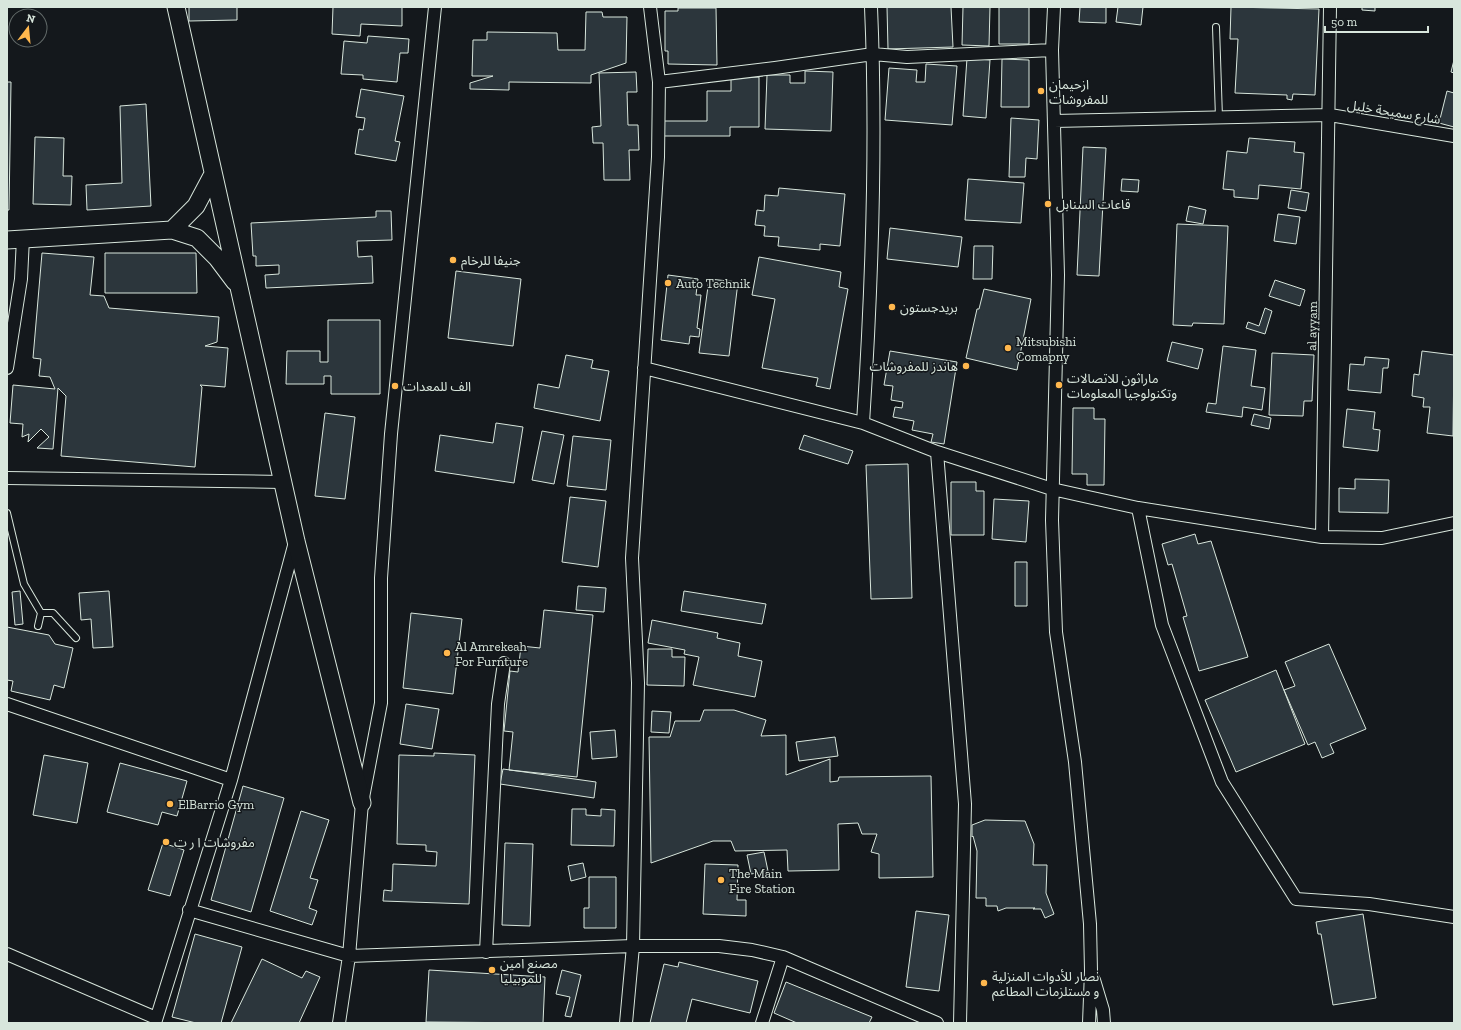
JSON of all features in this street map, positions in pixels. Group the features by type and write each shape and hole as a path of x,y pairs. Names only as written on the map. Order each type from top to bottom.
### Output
{"street":[{"path":"176,7 282,482 362,804"},
{"path":"339,1023 349,956 362,804 380,703 381,578 391,434 435,7"},
{"path":"626,1023 633,946 638,683 632,558 658,157 659,82 650,7"},
{"path":"863,423 872,242 873,54 870,7"},
{"path":"1054,7 1052,50 1058,275 1052,489 1056,632 1075,770 1090,924 1091,971 1089,1023"},
{"name":"al ayyam","path":"1322,537 1330,115 1330,7"},
{"path":"659,82 873,54 907,57 1052,50"},
{"name":"شارع سميحة خليل","path":"1054,121 1330,115 1454,136"},
{"path":"172,230 196,206 213,174"},
{"path":"7,368 21,279 15,239 172,230 197,238 217,258 239,287"},
{"path":"644,368 863,423 937,452 1052,489 1138,508 1322,537 1382,538 1454,523"},
{"path":"937,452 965,804 960,1023"},
{"path":"7,478 282,482"},
{"path":"1138,508 1162,625 1222,782 1296,899 1369,904 1454,917"},
{"path":"7,954 156,1020 231,780 296,541"},
{"path":"486,952 498,704 504,663"},
{"path":"7,704 231,780"},
{"path":"190,910 349,956 633,946 719,946 752,950 783,957 937,1023"},
{"path":"762,1023 783,957"},
{"path":"1091,971 1103,1010 1104,1023"}],"lane":[{"path":"1216,27 1219,118"},
{"path":"7,513 24,584 41,614 38,626"},
{"path":"41,614 53,613 76,638"}],"building":[{"path":"189,7 237,7 237,20 189,21"},
{"path":"333,7 402,7 402,26 361,24 360,36 332,34"},
{"path":"887,7 951,7 953,47 888,49"},
{"path":"963,7 990,7 989,46 962,45"},
{"path":"999,7 1029,7 1029,44 999,44"},
{"path":"1080,7 1106,7 1106,23 1079,22"},
{"path":"1118,7 1143,7 1141,25 1116,22"},
{"path":"1231,7 1319,9 1315,95 1293,94 1292,100 1287,99 1287,95 1235,93 1238,39 1230,39"},
{"path":"1362,7 1375,7 1375,11 1362,10"},
{"path":"678,8 716,8 717,65 668,64 668,51 665,51 665,11 678,11"},
{"path":"586,12 602,12 603,17 627,17 626,63 591,75 591,83 509,82 509,90 470,89 470,83 493,76 472,76 473,40 487,40 487,32 557,33 558,50 585,50"},
{"path":"368,36 409,39 408,53 400,53 397,82 363,79 363,75 341,74 344,41 367,43"},
{"path":"967,58 990,60 986,118 963,116"},
{"path":"1002,59 1029,60 1029,107 1001,107"},
{"path":"1454,60 1454,73 1451,72"},
{"path":"926,64 957,66 952,125 885,120 889,68 917,70 916,82 925,82"},
{"path":"805,71 833,72 831,131 765,129 767,75 790,75 790,83 805,83"},
{"path":"636,72 637,92 627,92 628,125 638,125 639,150 629,150 630,180 604,180 603,143 593,143 592,127 601,126 599,73"},
{"path":"731,77 759,77 759,127 730,127 730,136 663,136 663,121 707,121 707,91 731,91"},
{"path":"7,82 11,82 9,210 7,210"},
{"path":"361,89 404,96 395,141 400,142 396,161 355,154 359,129 363,130 365,118 356,117"},
{"path":"1447,91 1454,93 1454,127 1439,123"},
{"path":"146,104 151,206 87,210 86,185 122,183 120,106"},
{"path":"1011,118 1039,120 1037,159 1026,158 1025,177 1009,177"},
{"path":"35,137 64,138 63,176 72,176 71,205 33,204"},
{"path":"1249,138 1295,142 1294,152 1304,153 1301,189 1259,185 1258,199 1234,197 1234,190 1223,189 1227,151 1247,153"},
{"path":"1083,147 1106,148 1099,276 1077,275"},
{"path":"968,179 1024,183 1021,223 965,220"},
{"path":"1122,179 1139,180 1138,192 1121,191"},
{"path":"779,188 845,194 840,246 820,244 820,250 778,246 779,237 764,236 765,226 755,225 757,210 764,211 765,195 778,196"},
{"path":"1291,190 1309,193 1306,211 1288,208"},
{"path":"1189,206 1206,210 1203,224 1186,221"},
{"path":"376,211 391,211 392,240 357,241 358,257 372,256 373,283 266,288 265,275 279,274 279,265 256,266 256,256 253,256 251,223 376,217"},
{"path":"1278,214 1300,217 1296,244 1274,241"},
{"path":"1177,224 1228,226 1224,324 1193,323 1192,326 1173,325"},
{"path":"890,228 962,237 958,267 887,259"},
{"path":"974,246 993,246 992,279 973,279"},
{"path":"42,253 94,257 90,295 104,296 109,308 219,317 217,342 205,346 228,348 225,387 200,385 202,387 195,467 61,456 66,396 58,388 53,449 37,448 49,437 41,429 28,442 29,434 22,437 23,424 10,423 13,385 55,389 50,377 39,376 41,359 33,358"},
{"path":"105,253 196,253 197,293 105,293"},
{"path":"759,257 841,272 839,287 848,289 830,389 816,386 818,378 762,368 775,299 752,295"},
{"path":"456,271 521,279 513,346 448,338"},
{"path":"668,275 698,279 696,295 701,295 697,328 700,329 699,337 690,336 689,344 661,340"},
{"path":"709,279 738,282 729,356 699,353"},
{"path":"1275,280 1305,290 1300,306 1269,296"},
{"path":"984,289 1031,299 1017,370 966,358 977,309 979,309"},
{"path":"1265,308 1272,311 1265,334 1246,328 1248,322 1259,326"},
{"path":"328,320 380,320 380,394 331,394 331,376 324,376 324,384 286,384 287,351 320,351 320,362 328,362"},
{"path":"1172,342 1203,349 1198,369 1167,361"},
{"path":"1223,346 1256,350 1251,386 1265,388 1262,410 1243,407 1242,417 1206,412 1208,403 1216,404"},
{"path":"890,351 957,362 944,444 931,442 933,434 912,430 914,421 893,417 895,407 902,408 903,402 891,400 893,386 884,385"},
{"path":"1422,351 1454,355 1453,436 1427,433 1430,407 1423,407 1424,398 1412,396 1414,374 1419,375"},
{"path":"1272,353 1314,355 1312,401 1304,401 1303,416 1269,415"},
{"path":"566,355 593,360 591,368 609,371 600,421 534,408 538,384 559,388"},
{"path":"1365,357 1389,359 1388,368 1383,368 1381,393 1348,390 1350,364 1364,365"},
{"path":"1073,408 1094,408 1094,419 1105,419 1104,485 1087,485 1087,474 1072,474"},
{"path":"1347,409 1375,412 1373,429 1380,430 1378,451 1343,447"},
{"path":"325,413 355,417 345,499 315,496"},
{"path":"1254,414 1271,418 1269,429 1251,425"},
{"path":"496,423 523,427 514,483 435,471 440,435 493,443"},
{"path":"542,431 564,435 554,484 532,480"},
{"path":"804,435 853,451 848,464 799,449"},
{"path":"573,436 611,440 606,490 567,486"},
{"path":"908,464 912,598 871,599 866,465"},
{"path":"1355,479 1389,480 1388,513 1339,512 1339,488 1355,489"},
{"path":"951,482 976,482 976,491 984,491 984,535 951,535"},
{"path":"570,497 606,501 598,567 562,562"},
{"path":"994,499 1029,501 1026,542 992,539"},
{"path":"1195,534 1198,544 1211,541 1248,657 1199,671 1183,617 1187,616 1172,564 1168,565 1162,544"},
{"path":"1015,562 1027,562 1027,606 1015,606"},
{"path":"578,586 606,588 604,612 576,610"},
{"path":"20,591 23,624 15,625 12,592"},
{"path":"109,591 113,647 93,648 91,619 81,620 79,593"},
{"path":"684,591 766,604 762,624 681,611"},
{"path":"544,610 593,615 577,777 509,770 513,732 504,731 510,671 518,672 521,646 540,648"},
{"path":"411,613 462,619 453,694 403,688"},
{"path":"652,620 718,633 717,638 740,643 738,656 762,661 755,697 693,685 699,657 684,654 685,650 648,643"},
{"path":"7,627 49,635 55,644 73,648 64,688 54,685 50,700 11,691 13,681 7,680"},
{"path":"1329,644 1366,729 1330,744 1334,753 1322,758 1315,742 1308,745 1284,690 1295,686 1285,662"},
{"path":"648,649 672,649 672,657 685,657 684,686 647,685"},
{"path":"1276,670 1305,744 1236,772 1205,700"},
{"path":"406,704 439,709 432,749 400,744"},
{"path":"704,710 734,710 766,720 761,736 786,735 786,775 830,759 830,782 838,781 839,777 931,776 933,877 879,878 879,854 871,852 877,834 862,834 858,823 838,824 839,870 788,871 787,850 735,851 731,841 713,841 651,863 649,737 670,737 675,721 700,721"},
{"path":"652,711 671,712 669,733 651,732"},
{"path":"615,730 617,757 592,759 590,732"},
{"path":"835,737 838,756 799,761 796,742"},
{"path":"434,753 475,755 469,904 383,901 384,890 392,891 393,864 436,866 437,852 426,851 426,845 397,844 399,755 434,756"},
{"path":"44,755 88,763 77,823 33,815"},
{"path":"120,763 187,781 177,816 162,812 158,825 107,812"},
{"path":"503,769 596,782 594,798 500,784"},
{"path":"243,786 284,798 251,912 211,900"},
{"path":"572,809 586,809 586,815 601,816 601,809 615,810 614,846 571,845"},
{"path":"301,811 329,820 310,878 318,880 309,908 317,911 312,925 270,911"},
{"path":"985,820 1025,821 1034,844 1033,865 1047,865 1046,893 1054,914 1045,918 1041,909 1033,909 1035,908 1006,908 998,911 997,906 986,906 986,898 976,898 977,851 973,836 972,837 972,825"},
{"path":"163,843 184,850 170,896 148,890"},
{"path":"505,843 533,844 530,926 502,925"},
{"path":"764,852 768,871 751,874 747,855"},
{"path":"583,863 586,877 571,881 568,866"},
{"path":"705,864 738,865 737,900 746,900 746,916 703,914"},
{"path":"589,877 616,877 616,928 584,928 584,908 589,908"},
{"path":"916,911 949,915 939,991 906,987"},
{"path":"1363,914 1376,998 1333,1005 1321,934 1318,934 1316,922"},
{"path":"195,934 242,947 221,1023 196,1023 172,1017"},
{"path":"262,959 302,978 306,971 320,977 299,1023 231,1023"},
{"path":"679,962 758,981 750,1013 692,999 686,1023 650,1023 664,964 678,967"},
{"path":"429,970 545,977 543,1023 426,1022"},
{"path":"562,970 581,975 571,1017 565,1016 570,997 556,994"},
{"path":"786,982 872,1017 869,1023 797,1023 774,1013"}],"place":[{"name":"ازحيمان للمفروشات","path":"1041,91"},
{"name":"قاعات السنابل","path":"1048,204"},
{"name":"جنيفا للرخام","path":"453,260"},
{"name":"Auto Technik","path":"668,283"},
{"name":"بريدجستون","path":"892,307"},
{"name":"Mitsubishi Comapny","path":"1008,348"},
{"name":"هاندز للمفروشات","path":"966,366"},
{"name":"ماراثون للاتصالات وتكنولوجيا المعلومات","path":"1059,385"},
{"name":"الف للمعدات","path":"395,386"},
{"name":"Al Amrekeah For Furnture","path":"447,653"},
{"name":"ElBarrio Gym","path":"170,804"},
{"name":"مفروشات ا ر ت","path":"166,842"},
{"name":"The Main Fire Station","path":"721,880"},
{"name":"مصنع امين للموبيليا","path":"492,970"},
{"name":"نصار للأدوات المنزلية و مستلزمات المطاعم","path":"984,983"}]}
